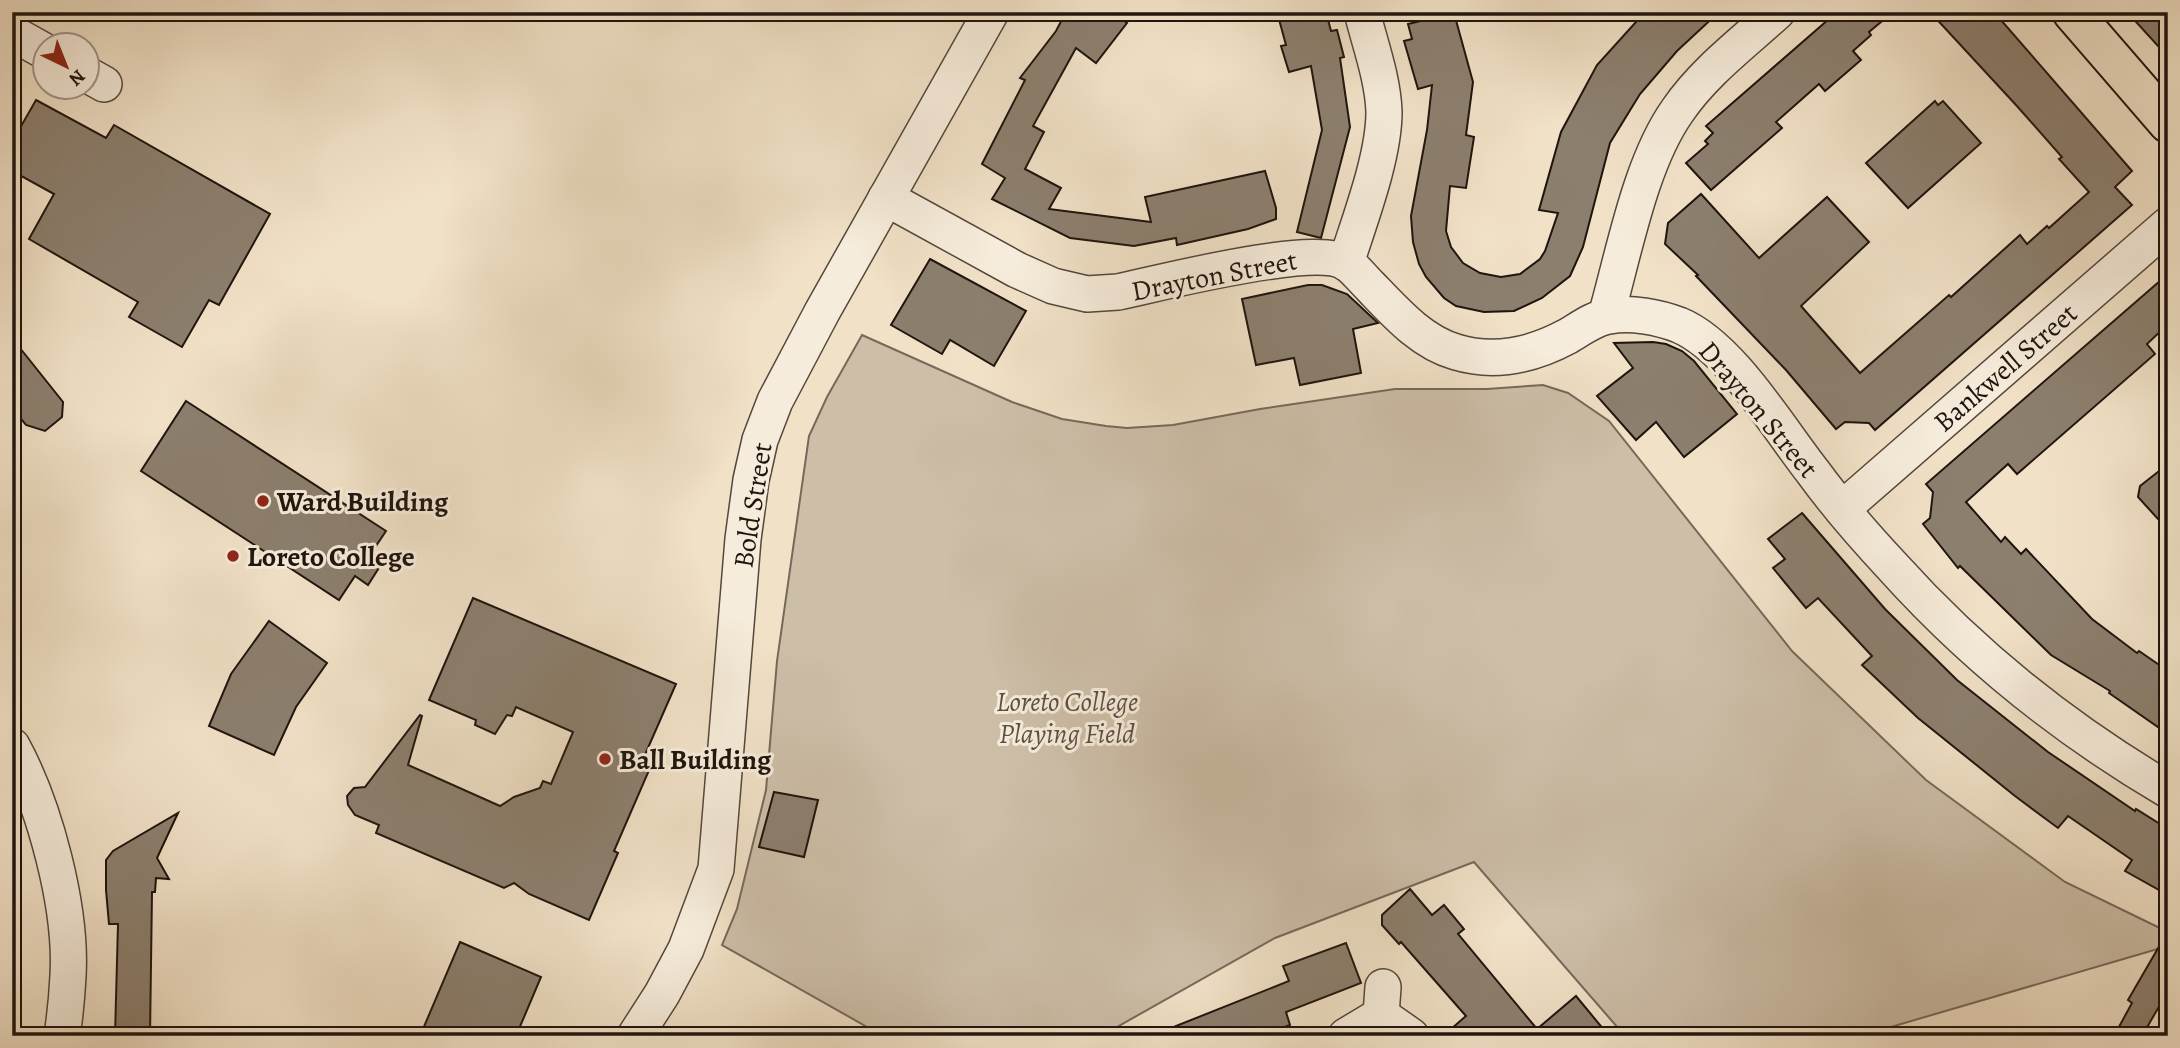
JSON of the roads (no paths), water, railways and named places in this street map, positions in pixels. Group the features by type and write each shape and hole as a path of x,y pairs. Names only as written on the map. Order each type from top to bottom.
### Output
{"main road":[{"path":"2072,12 2168,123"}],"street":[{"name":"Bold Street","path":"635,1036 686,949 716,869 743,539 751,480 760,440 775,401 991,12"},
{"path":"1346,263 1383,128 1382,94 1362,12"},
{"path":"1606,316 1649,167 1667,127 1695,89 1777,12"},
{"path":"12,33 32,44"},
{"name":"Drayton Street","path":"886,198 1017,270 1061,288 1087,294 1118,292 1278,259 1318,256 1346,263 1416,332 1459,353 1492,358 1525,355 1606,316 1638,316 1681,326 1700,337 1734,370 1842,509 1899,575 1962,638 2042,704 2128,766 2168,790"},
{"name":"Bankwell Street","path":"1842,509 2168,225"},
{"path":"12,746 47,834 59,886 66,932 68,975 62,1036"},
{"path":"1346,1036 1382,1001 1411,1036"}],"place":[{"name":"Ward Building","path":"263,501"},
{"name":"Loreto College","path":"233,556"},
{"name":"Ball Building","path":"605,759"}],"park label":[{"name":"Loreto College Playing Field","path":"1067,717"}]}
